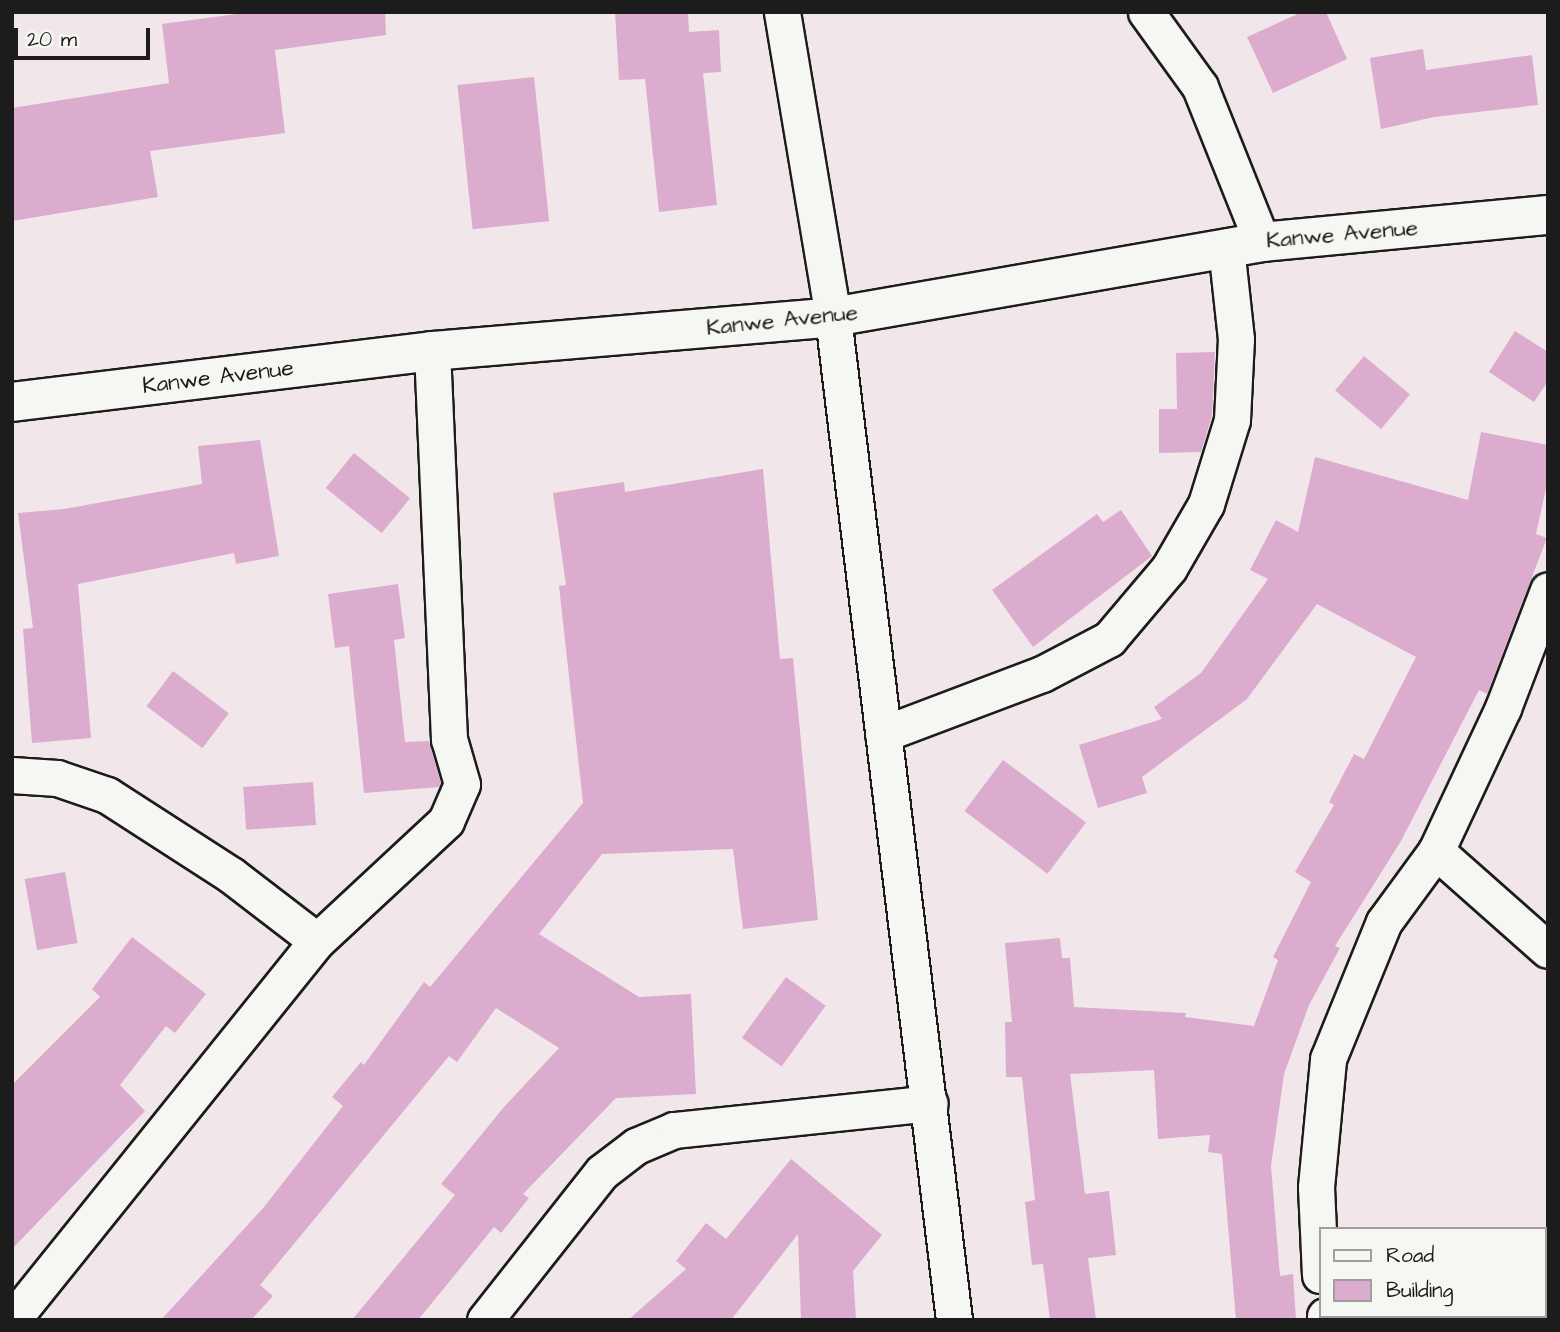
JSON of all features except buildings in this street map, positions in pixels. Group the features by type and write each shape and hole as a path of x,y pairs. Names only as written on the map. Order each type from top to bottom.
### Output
{"main road":[{"name":"Kanwe Avenue","path":"12,402 432,351 833,317 1244,244 1548,215"}],"street":[{"path":"782,12 833,317 930,1103 954,1320"},
{"path":"883,734 1042,674 1109,639 1168,568 1206,505 1232,420 1244,244 1200,87 1146,12"},
{"path":"12,1320 317,941 446,821 462,784 449,739 432,351"},
{"path":"1318,1231 1316,1187 1328,1059 1384,922 1436,850 1503,708 1548,590"},
{"path":"12,775 57,778 107,796 231,875 317,941"},
{"path":"1436,850 1548,950"},
{"path":"485,1320 602,1172 636,1146 674,1130 930,1103"}]}
